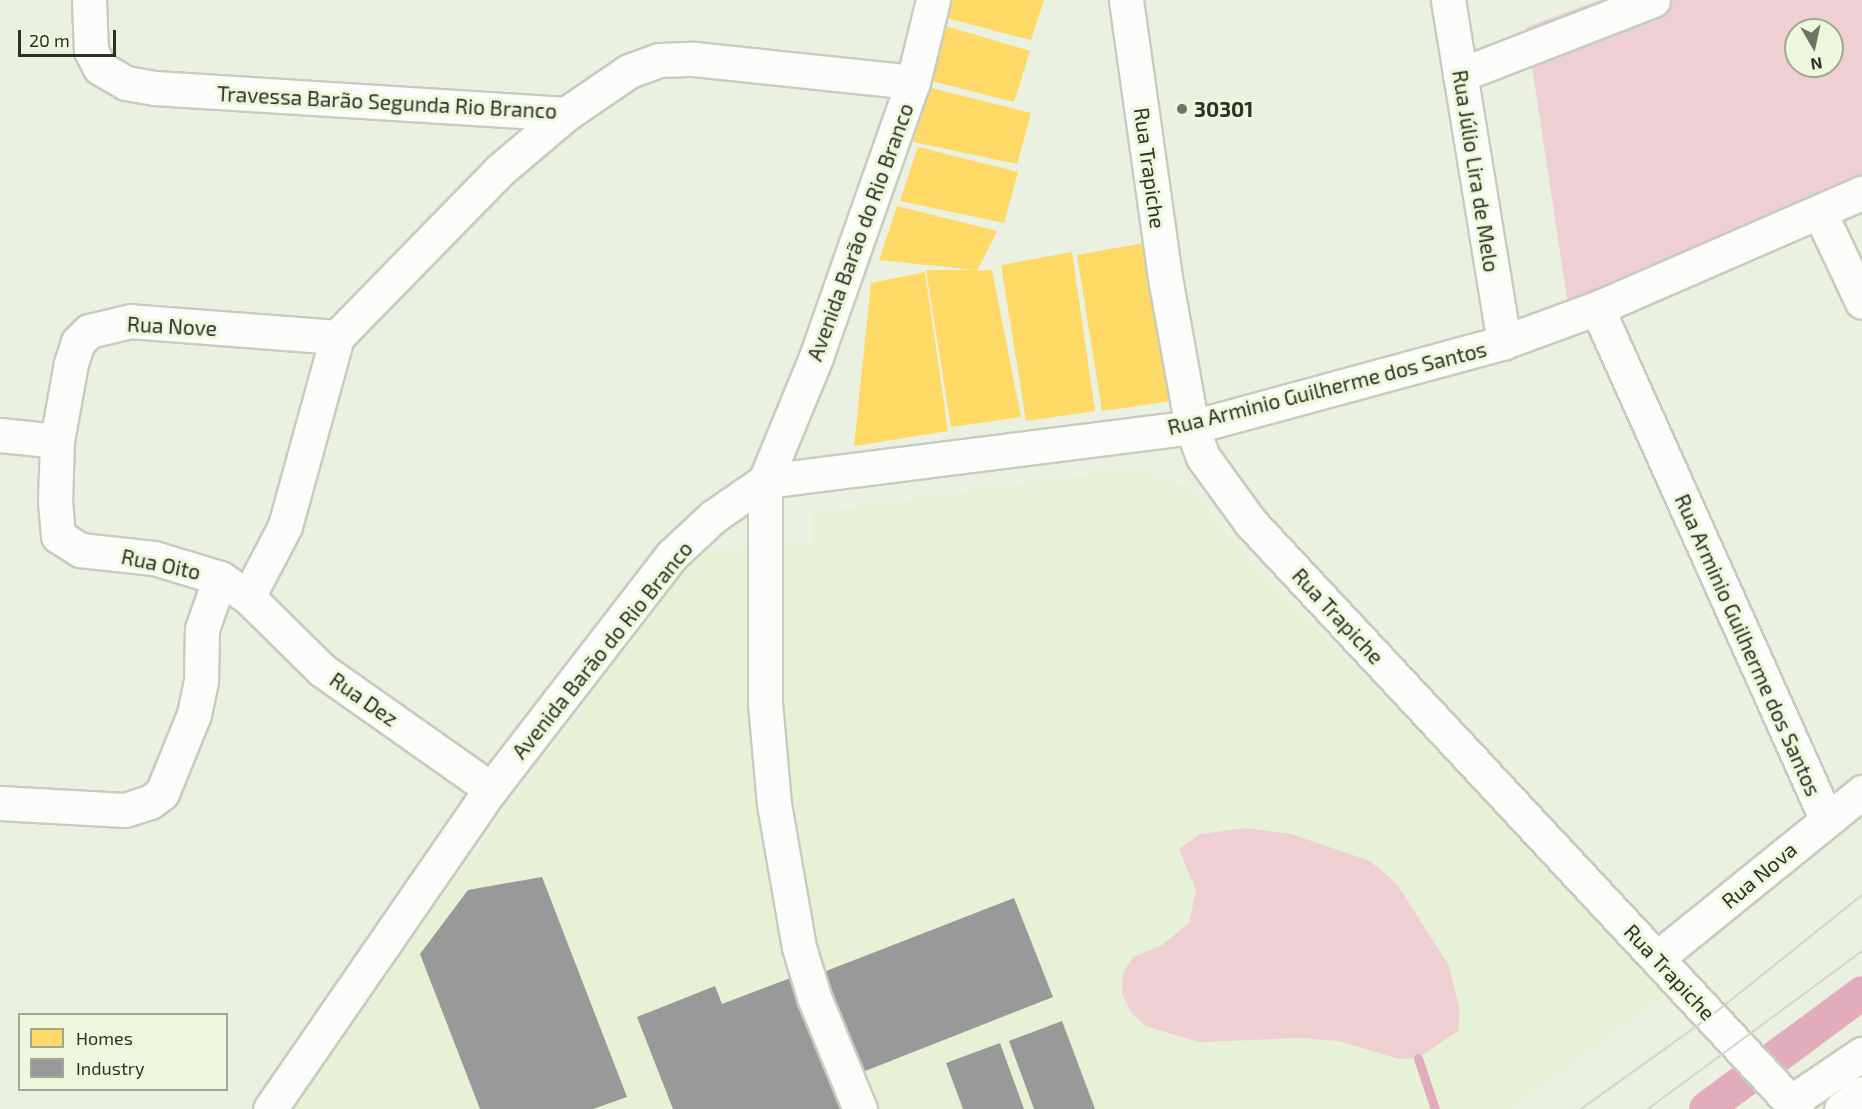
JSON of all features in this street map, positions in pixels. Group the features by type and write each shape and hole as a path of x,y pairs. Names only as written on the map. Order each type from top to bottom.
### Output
{"street":[{"name":"Travessa Barão Segunda Rio Branco","path":"90,0 91,51 100,68 126,83 155,88 566,114 629,71 659,60 694,59 913,82"},
{"name":"Avenida Barão do Rio Branco","path":"270,1109 490,789 672,555 714,516 765,482 816,357 913,82 933,0"},
{"name":"Rua Trapiche","path":"1126,0 1166,283 1192,427 1203,457 1251,523 1790,1101"},
{"name":"Rua Júlio Lira de Melo","path":"1448,0 1504,342"},
{"path":"1460,75 1653,0"},
{"path":"248,597 285,526 337,337 500,170 566,114"},
{"name":"Rua Arminio Guilherme dos Santos","path":"765,482 1192,427 1504,342 1598,308 1862,193"},
{"path":"1820,213 1862,302"},
{"name":"Rua Arminio Guilherme dos Santos","path":"1598,308 1826,818"},
{"name":"Rua Nove","path":"68,545 58,536 55,520 57,441 78,342 98,327 131,321 337,337"},
{"path":"0,435 57,441"},
{"path":"765,482 765,703 774,804 799,947 814,997 860,1109"},
{"name":"Rua Oito","path":"68,545 80,550 154,558 220,578 248,597"},
{"path":"0,803 124,810 150,802 170,781 194,714 201,680 202,629 220,578"},
{"name":"Rua Dez","path":"248,597 322,670 490,789"},
{"name":"Rua Nova","path":"1657,958 1778,862 1826,818 1862,792"},
{"path":"1790,1101 1862,1054"},
{"path":"1841,1109 1862,1093"}],"shaded area":[{"path":"1600,0 1862,0 1862,176 1568,305 1526,27"},
{"path":"1130,469 1187,486 1253,566 1677,986 1509,1109 293,1109 295,1097 696,553 812,543 812,513"},
{"path":"1247,828 1291,834 1370,861 1397,884 1449,966 1460,1011 1458,1031 1418,1058 1399,1059 1339,1041 1301,1038 1198,1042 1146,1026 1132,1014 1122,994 1123,973 1133,957 1162,945 1189,923 1196,890 1179,849 1200,834"}],"building: Homes":[{"path":"952,0 1044,0 1031,40 946,18"},
{"path":"946,26 1030,51 1014,102 928,80"},
{"path":"931,88 1031,113 1017,164 913,142"},
{"path":"918,147 1018,172 1004,223 900,201"},
{"path":"897,206 997,231 977,271 992,270 1021,417 951,427 926,270 975,270 879,260"},
{"path":"1149,242 1172,401 1102,411 1077,255"},
{"path":"1072,252 1095,411 1026,421 1001,265"},
{"path":"925,272 948,431 854,446 871,283"}],"building: Industry":[{"path":"542,877 627,1097 593,1109 480,1109 420,954 468,890"},
{"path":"1014,898 1053,997 860,1073 821,973"},
{"path":"793,977 845,1109 673,1109 637,1017 715,986 722,1004"},
{"path":"1062,1021 1095,1109 1034,1109 1009,1041"},
{"path":"1000,1043 1024,1109 963,1109 946,1063"}],"waterway":[{"path":"1706,1109 1862,993"},
{"path":"1418,1058 1435,1109"}],"tram line":[{"path":"1581,1109 1711,1016 1862,895"},
{"path":"1648,1109 1862,951"}],"place":[{"name":"30301","path":"1182,109"}]}
